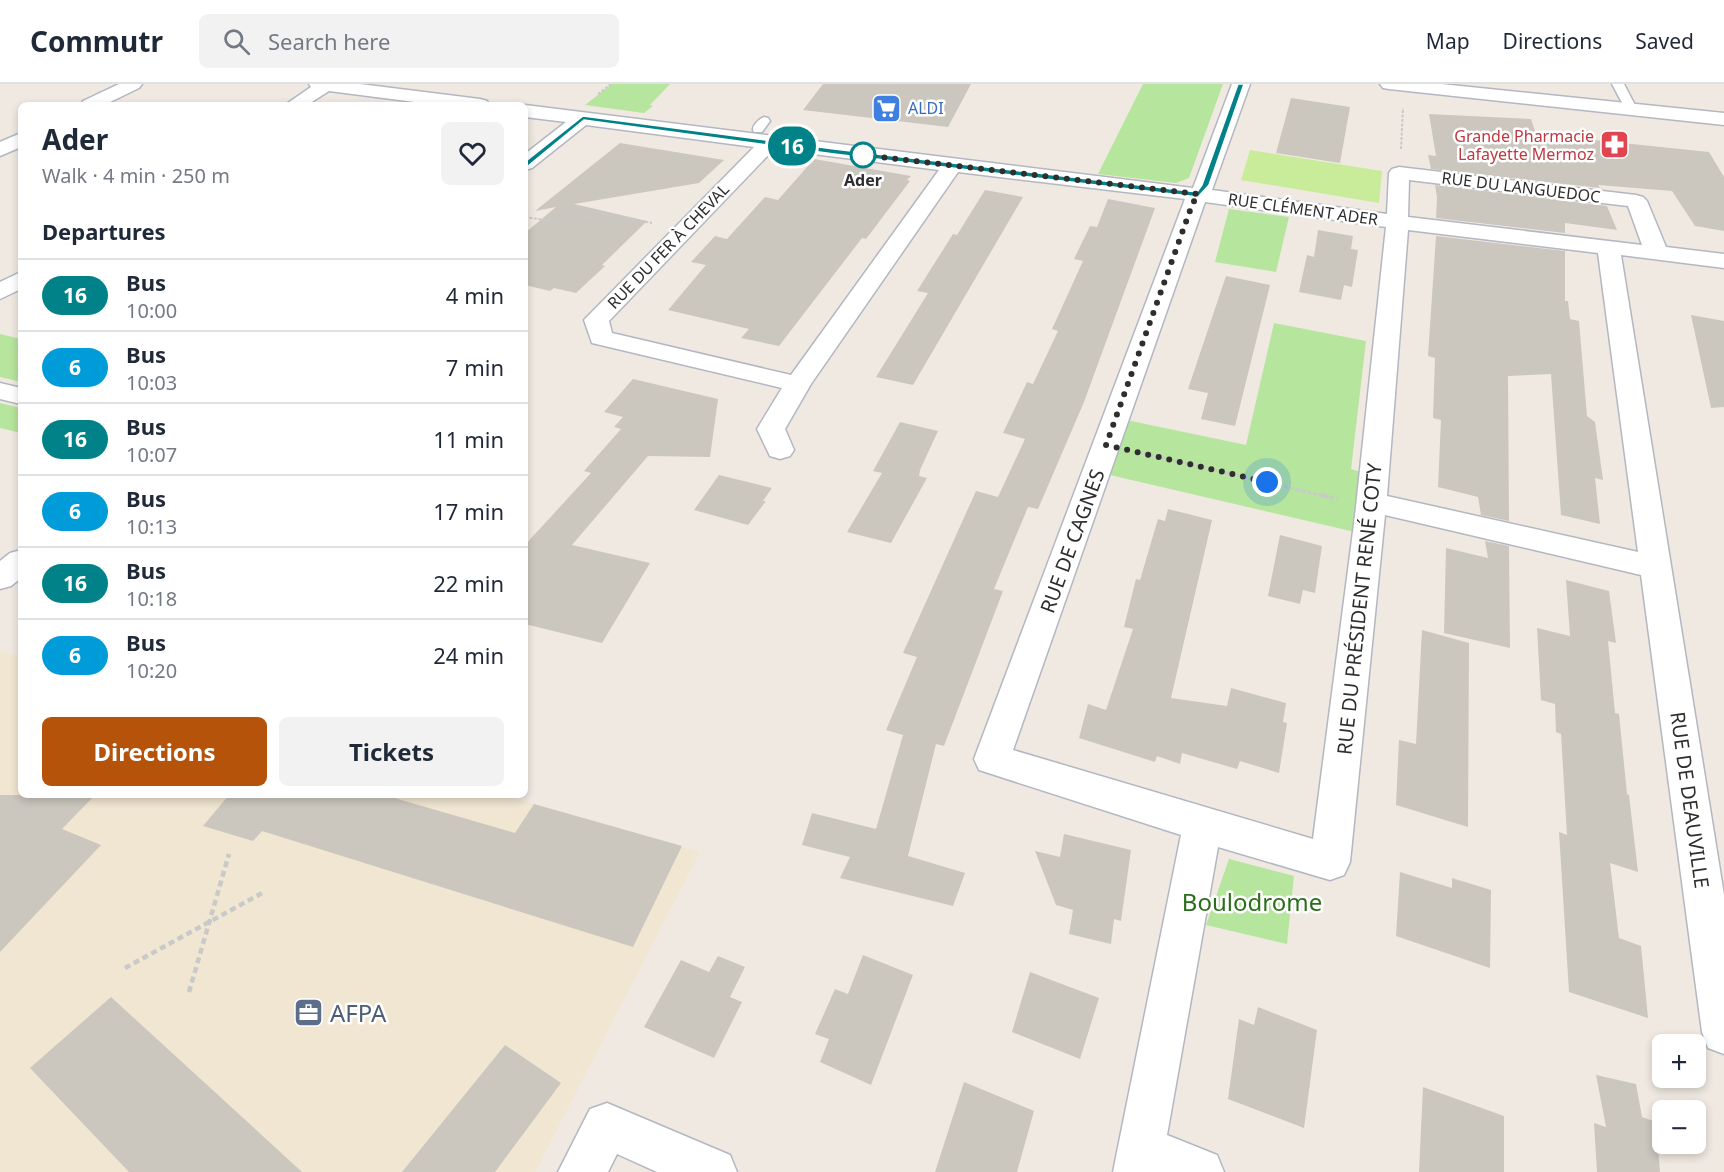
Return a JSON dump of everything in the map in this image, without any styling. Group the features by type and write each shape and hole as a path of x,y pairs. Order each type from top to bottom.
{"street":[{"path":"96,102 133,84"},
{"name":"RUE DE CAGNES","path":"1202,825 992,759 1192,205 1206,185 1241,84"},
{"path":"298,102 322,85 456,102"},
{"path":"1397,85 1724,119"},
{"name":"RUE CLÉMENT ADER","path":"528,111 583,118 764,131 952,166 1198,194 1397,222 1724,261"},
{"path":"528,162 583,118"},
{"name":"RUE DU FER À CHEVAL","path":"764,131 685,229 596,320 601,338 798,384"},
{"path":"0,150 18,141"},
{"path":"780,450 771,429 798,384 952,166"},
{"path":"1397,222 1399,173"},
{"name":"RUE DU LANGUEDOC","path":"1399,173 1636,201 1657,253"},
{"name":"RUE DU PRÉSIDENT RENÉ COTY","path":"1202,825 1330,862 1371,509 1397,222"},
{"name":"RUE DE DEAUVILLE","path":"1608,247 1724,1032"},
{"path":"0,292 18,281"},
{"path":"0,392 18,395"},
{"path":"1371,509 1656,567"},
{"path":"0,578 18,563"},
{"path":"1200,1172 1139,1160 1202,825"},
{"path":"582,1172 607,1126 713,1172"}],"lane":[{"path":"1618,84 1631,109"}],"path":[{"path":"1397,85 1399,173"},
{"path":"528,217 551,221 606,215 685,229"},
{"path":"1106,445 1336,498 1371,509"},
{"path":"189,992 229,854"},
{"path":"125,968 264,892"}],"shaded area":[{"name":"AFPA","path":"0,651 18,656 18,798 512,798 700,852 535,1172 0,1172"}],"green space":[{"path":"612,84 670,84 650,105 653,106 644,113 585,105"},
{"path":"1143,84 1223,84 1189,178 1176,183 1098,174"},
{"path":"1250,150 1382,171 1379,203 1241,180"},
{"path":"1229,209 1289,217 1276,272 1215,262"},
{"path":"1274,323 1366,341 1351,469 1374,476 1368,535 1097,472 1117,418 1246,445"},
{"path":"0,334 18,338 18,381 0,377"},
{"path":"0,403 18,407 18,432 0,428"},
{"name":"Boulodrome","path":"1229,859 1294,876 1287,944 1206,925"}],"building":[{"name":"ALDI","path":"823,84 971,84 948,127 803,110"},
{"path":"1291,98 1350,107 1340,163 1276,153"},
{"path":"1429,114 1531,119 1536,134 1709,152 1724,177 1724,231 1695,226 1672,191 1598,185 1600,188 1431,169 1428,155 1436,156"},
{"path":"620,143 724,160 699,183 574,204 647,221 576,293 554,288 550,291 528,286 528,230 556,207 535,211"},
{"path":"814,159 911,176 907,180 910,181 866,239 862,238 779,346 741,338 749,329 668,310 706,265 691,262 715,236 727,239 765,197 778,200"},
{"path":"1435,185 1607,206 1617,230 1565,223 1565,233 1436,218"},
{"path":"985,190 1023,197 913,385 876,377 928,293 917,291 953,234 957,235"},
{"path":"1108,199 1155,208 1084,402 1038,509 1028,507 994,589 1003,591 944,746 936,744 908,856 965,873 953,906 840,878 850,857 802,845 812,813 876,829 903,735 886,730 917,657 903,653 976,491 998,497 1025,439 1003,433 1027,382 1033,384 1058,331 1052,329 1083,261 1074,259 1090,226 1097,227"},
{"path":"1318,230 1353,236 1351,249 1358,250 1352,287 1344,285 1341,300 1299,292 1307,255 1314,257"},
{"path":"1436,236 1565,251 1565,301 1568,301 1570,319 1579,321 1587,416 1595,422 1603,480 1595,478 1600,524 1561,515 1551,374 1508,376 1509,521 1481,515 1478,497 1438,487 1441,420 1433,418 1435,358 1428,356"},
{"path":"1226,276 1270,285 1235,426 1201,419 1208,393 1188,389"},
{"path":"1691,315 1724,321 1724,407 1711,408"},
{"path":"633,379 718,399 710,457 648,456 572,545 650,563 602,643 528,625 528,542 591,473 584,471 621,429 614,427 623,417 604,412"},
{"path":"900,422 938,431 920,470 919,476 927,478 891,543 847,532 882,473 873,471"},
{"path":"719,475 772,488 763,501 766,501 748,525 694,510"},
{"path":"1168,509 1212,520 1171,698 1227,706 1231,688 1286,703 1283,722 1287,723 1279,773 1240,761 1237,769 1182,753 1180,764 1157,756 1155,762 1079,738 1088,704 1106,710 1133,629 1124,627 1136,579 1140,580 1158,519 1165,521"},
{"path":"1280,535 1322,546 1315,593 1303,590 1300,604 1268,596"},
{"path":"1485,541 1509,546 1510,648 1444,633 1446,548 1488,558"},
{"path":"1566,580 1609,591 1616,643 1608,641 1615,713 1619,714 1638,872 1610,863 1619,938 1641,946 1648,1018 1569,992 1559,832 1567,835 1561,734 1556,732 1555,704 1541,700 1537,628 1570,636"},
{"path":"1422,630 1469,643 1468,827 1396,805 1399,740 1416,744"},
{"path":"0,795 18,795 18,798 92,798 62,829 101,845 0,952"},
{"path":"226,798 394,798 515,833 534,804 682,846 633,947 262,831 253,841 203,826"},
{"path":"1064,834 1131,850 1121,921 1114,919 1111,944 1069,934 1073,910 1056,905 1035,851 1060,857"},
{"path":"1400,872 1452,888 1452,878 1491,890 1490,968 1396,936"},
{"path":"863,955 913,975 871,1085 820,1062 829,1039 815,1034 835,989 848,994"},
{"path":"718,956 745,967 730,997 742,1002 714,1058 644,1027 681,960 709,972"},
{"path":"1030,972 1099,998 1080,1059 1012,1032"},
{"path":"111,997 302,1172 129,1172 30,1068"},
{"path":"1258,1007 1317,1030 1304,1128 1228,1099 1239,1019 1254,1025"},
{"path":"505,1045 561,1083 495,1172 402,1172"},
{"path":"1596,1075 1636,1084 1642,1117 1652,1121 1652,1154 1659,1154 1660,1172 1597,1172 1594,1123 1606,1127"},
{"path":"964,1082 1034,1111 1017,1172 935,1172"},
{"path":"1423,1087 1504,1116 1504,1172 1419,1172"}],"bus line":[{"name":"16","path":"528,163 583,118 834,152 1198,194 1206,185 1241,84"}],"place":[{"name":"ALDI","path":"887,108"},
{"name":"Grande Pharmacie Lafayette Mermoz","path":"1615,145"},
{"name":"Ader","path":"863,155"},
{"name":"AFPA","path":"309,1012"}],"route":[{"path":"863,155 1198,194 1192,205 1106,445 1267,482"}]}
